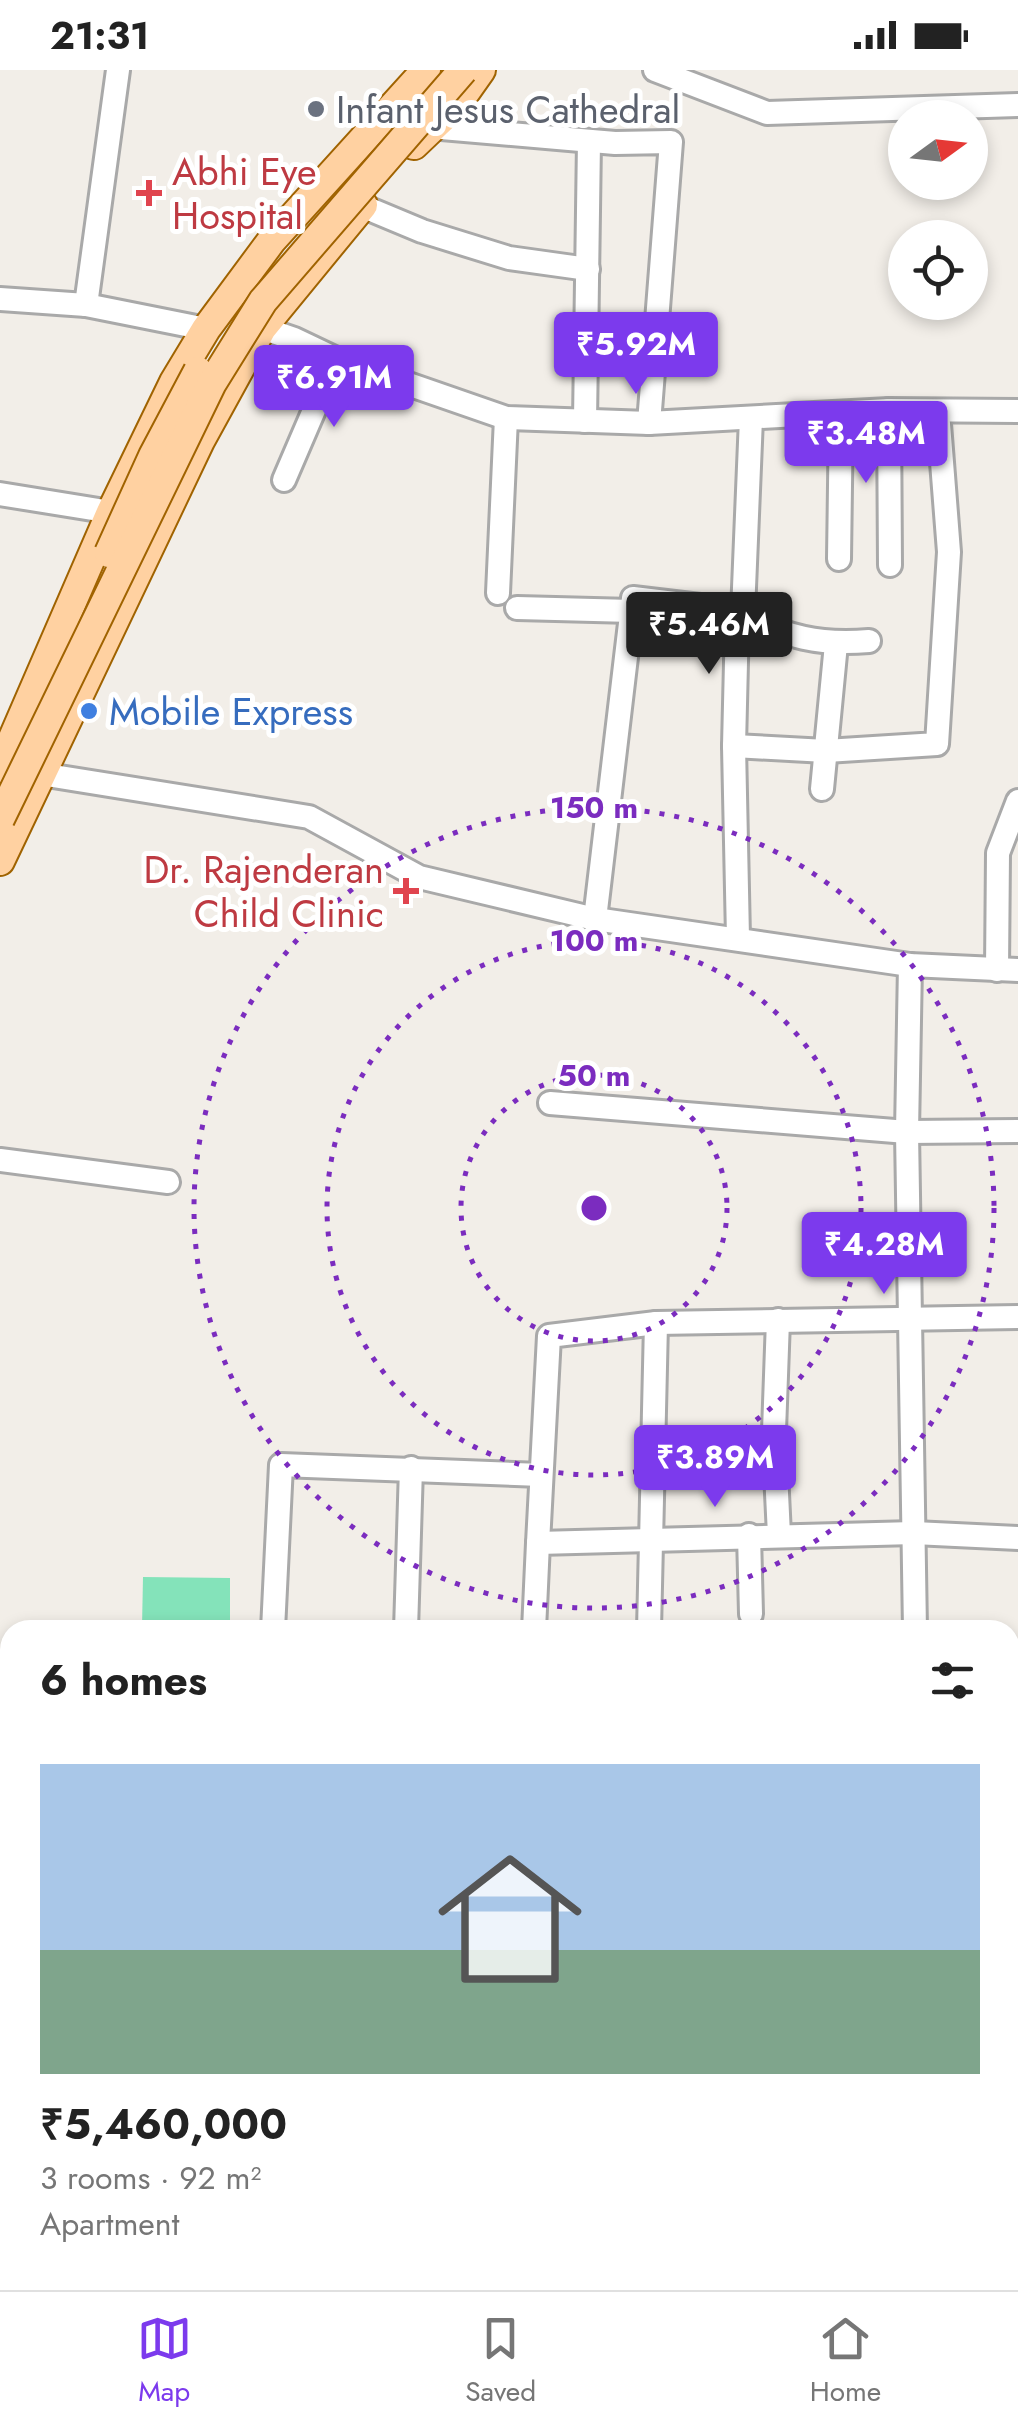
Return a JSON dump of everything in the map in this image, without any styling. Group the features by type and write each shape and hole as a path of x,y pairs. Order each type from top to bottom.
{"main road":[{"path":"0,769 112,512 174,382 206,329 272,240 425,70"},
{"path":"0,785 153,456 195,376 242,301 285,245 442,70"},
{"path":"0,819 212,383 262,301 463,70"},
{"path":"0,861 200,440 262,328 481,70"}],"street":[{"path":"86,305 118,70"},
{"path":"655,70 767,112 1018,105"},
{"path":"430,127 589,141 671,142 649,423"},
{"path":"584,421 589,141"},
{"path":"362,206 422,231 510,258 588,269"},
{"path":"0,299 86,305 206,329"},
{"path":"262,328 336,359 506,418 649,423 889,410 1018,411"},
{"path":"284,480 336,359"},
{"path":"889,410 890,564"},
{"path":"734,746 826,751 937,744 949,552 938,410"},
{"path":"838,559 841,413"},
{"path":"506,418 507,601 632,611"},
{"path":"738,938 734,746 751,418"},
{"path":"0,494 112,512"},
{"path":"596,919 633,598 700,606 740,616 774,632 836,644 869,641"},
{"path":"822,789 836,644"},
{"path":"0,769 308,817 420,878 596,919 910,964 1007,970 998,853 1018,801"},
{"path":"910,964 907,1132 915,1620"},
{"path":"550,1103 907,1132 1018,1131"},
{"path":"0,1160 168,1182"},
{"path":"534,1620 549,1336 656,1323 1018,1316"},
{"path":"778,1320 774,1432 779,1535"},
{"path":"650,1620 656,1323"},
{"path":"274,1620 281,1465 541,1475"},
{"path":"406,1620 411,1468"},
{"path":"538,1542 914,1533 1018,1538"},
{"path":"749,1535 751,1614"}],"green space":[{"path":"143,1577 230,1578 230,1620 142,1620"}],"place":[{"name":"Infant Jesus Cathedral","path":"316,109"},
{"name":"Abhi Eye Hospital","path":"149,193"},
{"name":"Mobile Express","path":"89,711"},
{"name":"Dr. Rajenderan Child Clinic","path":"406,891"}]}
